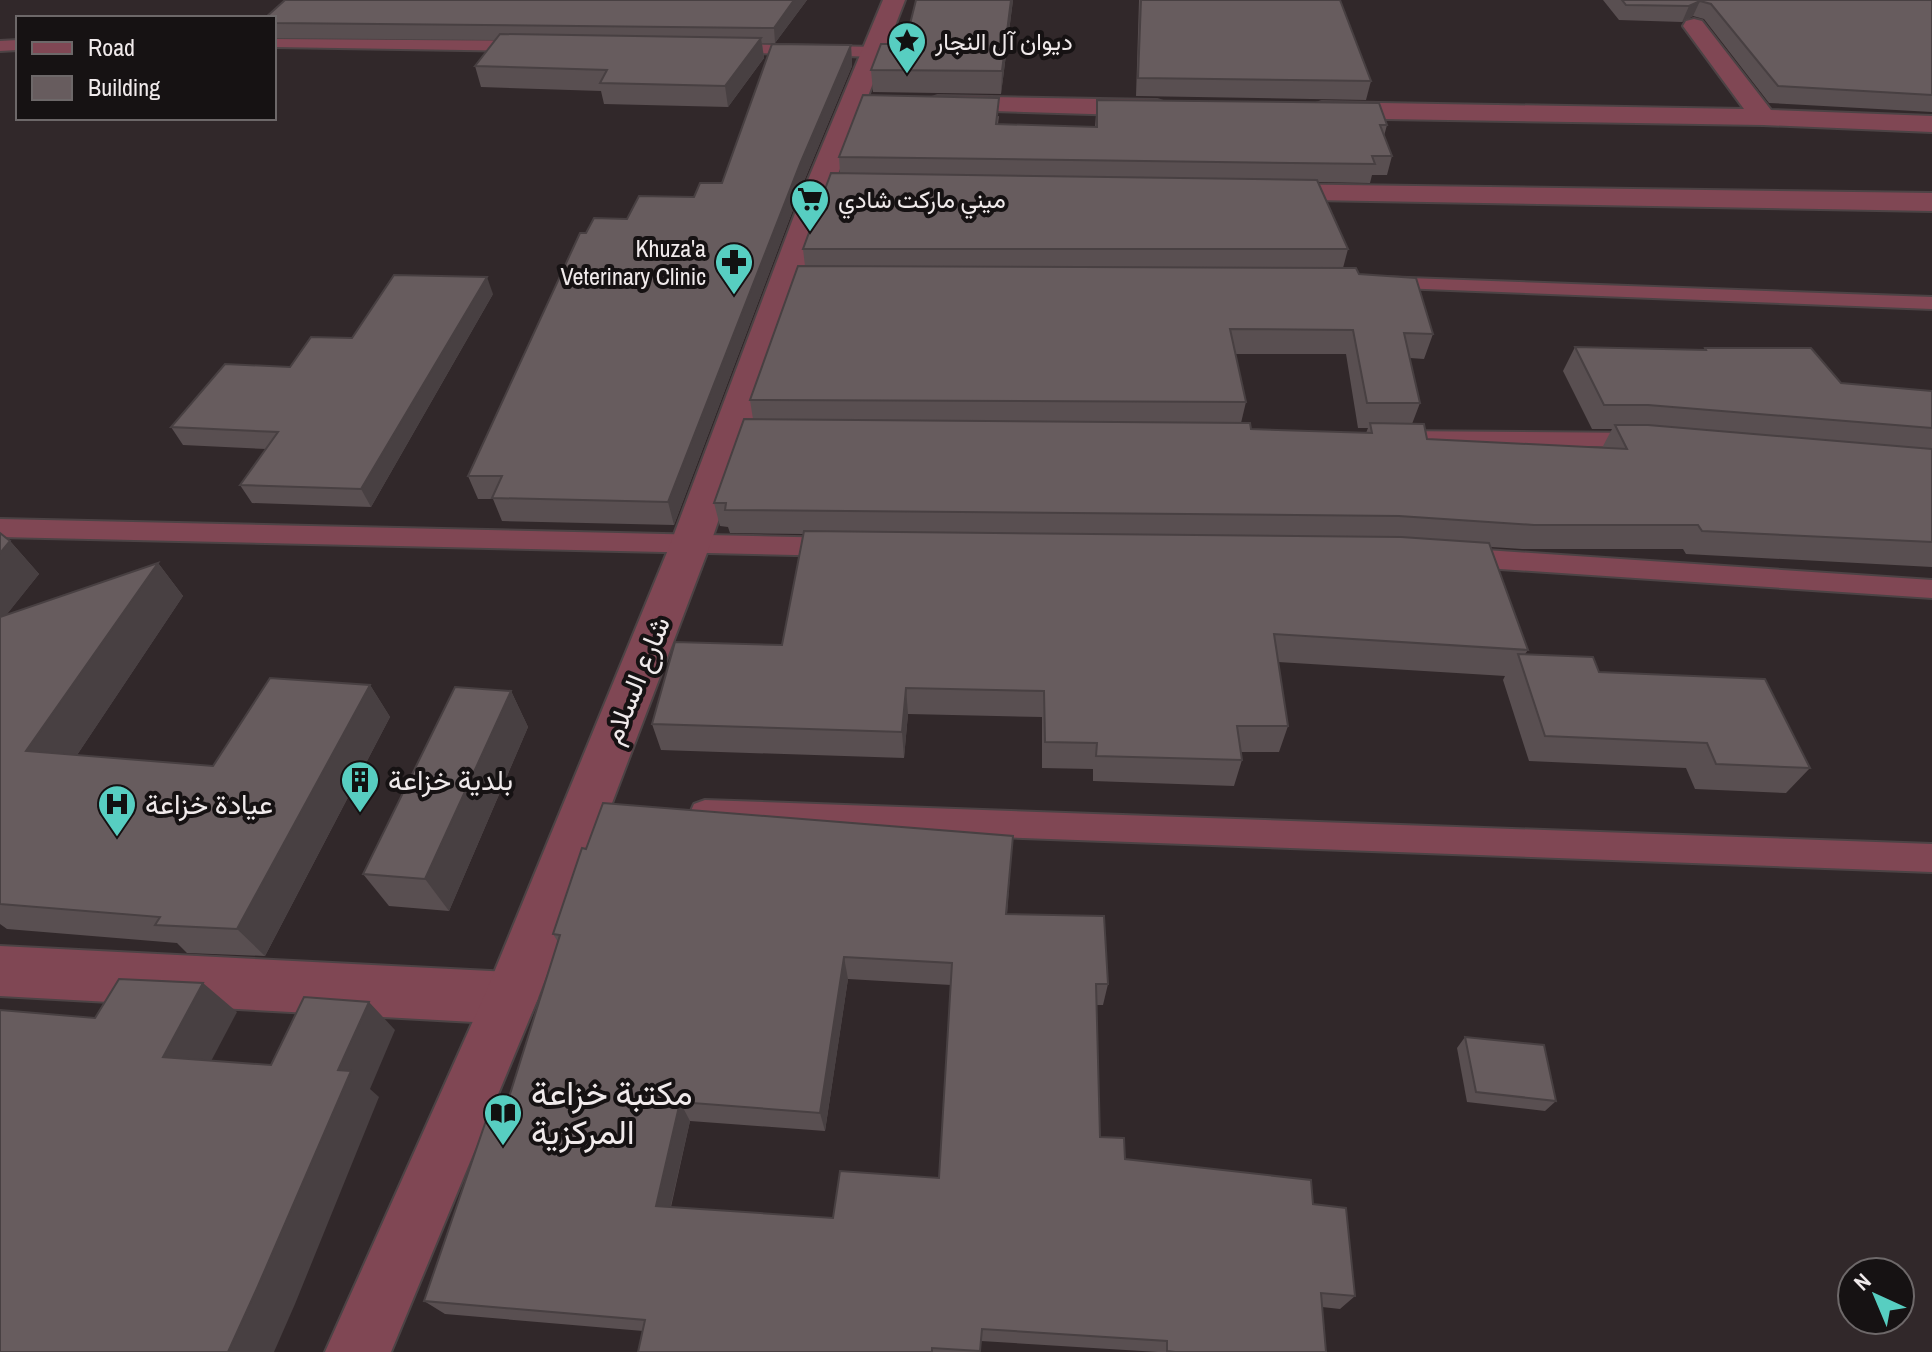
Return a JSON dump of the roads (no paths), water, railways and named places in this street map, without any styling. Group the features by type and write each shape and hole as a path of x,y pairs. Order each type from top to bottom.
{"street":[{"name":"شارع السلام","path":"358,1352 511,998 600,809 690,545 745,435 792,283 835,188 868,103 876,52 894,0"},
{"path":"1694,26 1763,117"},
{"path":"916,104 1187,108"},
{"path":"1299,110 1763,117 1932,124"},
{"path":"1234,193 1932,202"},
{"path":"0,971 511,998"}],"lane":[{"path":"276,43 541,46"},
{"path":"716,49 876,52"},
{"path":"1366,283 1932,303"},
{"path":"1365,438 1667,442"},
{"path":"0,528 865,547"},
{"path":"1437,556 1932,589"},
{"path":"679,812 1932,858"}],"place":[{"name":"ديوان آل النجار","path":"907,75"},
{"name":"ميني ماركت شادي","path":"810,233"},
{"name":"Khuza'a Veterinary Clinic","path":"734,296"},
{"name":"بلدية خزاعة","path":"360,814"},
{"name":"عيادة خزاعة","path":"117,838"},
{"name":"مكتبة خزاعة المركزية","path":"503,1147"}]}
